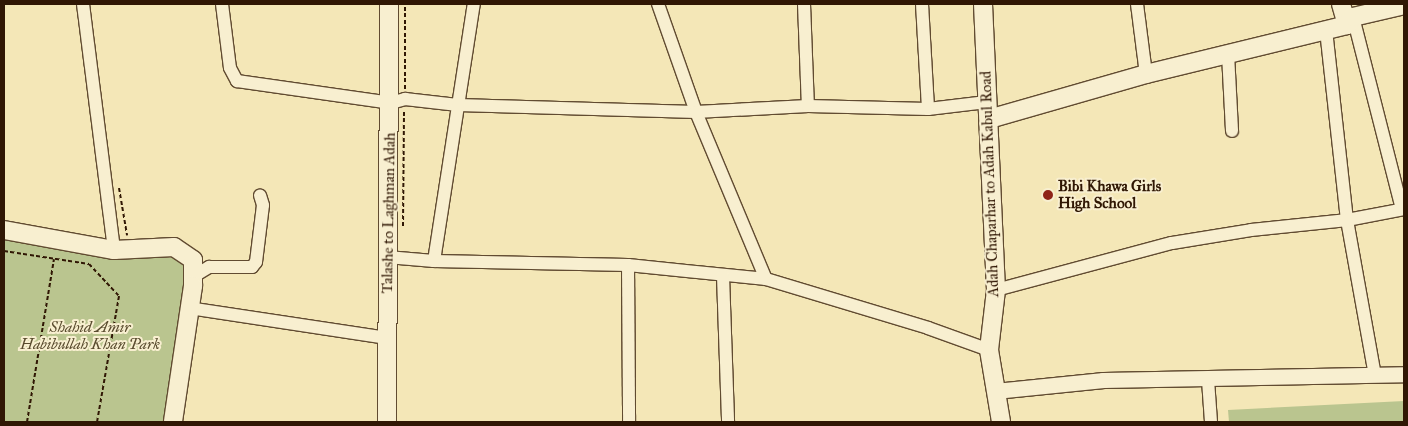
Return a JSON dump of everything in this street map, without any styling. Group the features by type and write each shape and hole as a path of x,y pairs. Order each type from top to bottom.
{"main road":[{"name":"Talashe to Laghman Adah","path":"387,422 387,257 398,101 389,4"},
{"name":"Adah Chaparhar to Adah Kabul Road","path":"983,4 996,290 990,350 1001,422"},
{"path":"988,111 1326,30 1347,15 1404,5"},
{"path":"4,230 114,250 174,247 193,260 189,308 173,422"}],"street":[{"path":"82,4 114,250"},
{"path":"222,4 230,68 237,81 398,101 458,105 696,112 808,106 988,111"},
{"path":"434,261 474,4"},
{"path":"658,4 696,112 766,278"},
{"path":"804,4 808,106"},
{"path":"922,4 928,109"},
{"path":"1137,4 1146,74"},
{"path":"996,290 1172,244 1251,230 1347,220 1403,209 1347,15"},
{"path":"1326,30 1347,220 1374,376"},
{"path":"1228,54 1232,131"},
{"path":"193,260 199,273 209,267 252,267 263,205 260,195"},
{"path":"387,257 434,261 628,265 723,276 766,278 928,328 990,350"},
{"path":"628,265 629,422"},
{"path":"723,276 728,422"},
{"path":"189,308 388,338"},
{"path":"995,391 1103,380 1208,380 1404,374"},
{"path":"1208,380 1211,422"}],"path":[{"path":"403,231 398,101 405,4"},
{"path":"118,182 128,237"},
{"path":"4,251 89,264 120,296 97,422"},
{"path":"28,422 54,259"}],"green space":[{"name":"Shahid Amir Habibullah Khan Park","path":"4,238 190,260 166,422 4,422"},
{"path":"1404,401 1404,422 1229,422 1228,410"}],"place":[{"name":"Bibi Khawa Girls High School","path":"1048,195"}]}
